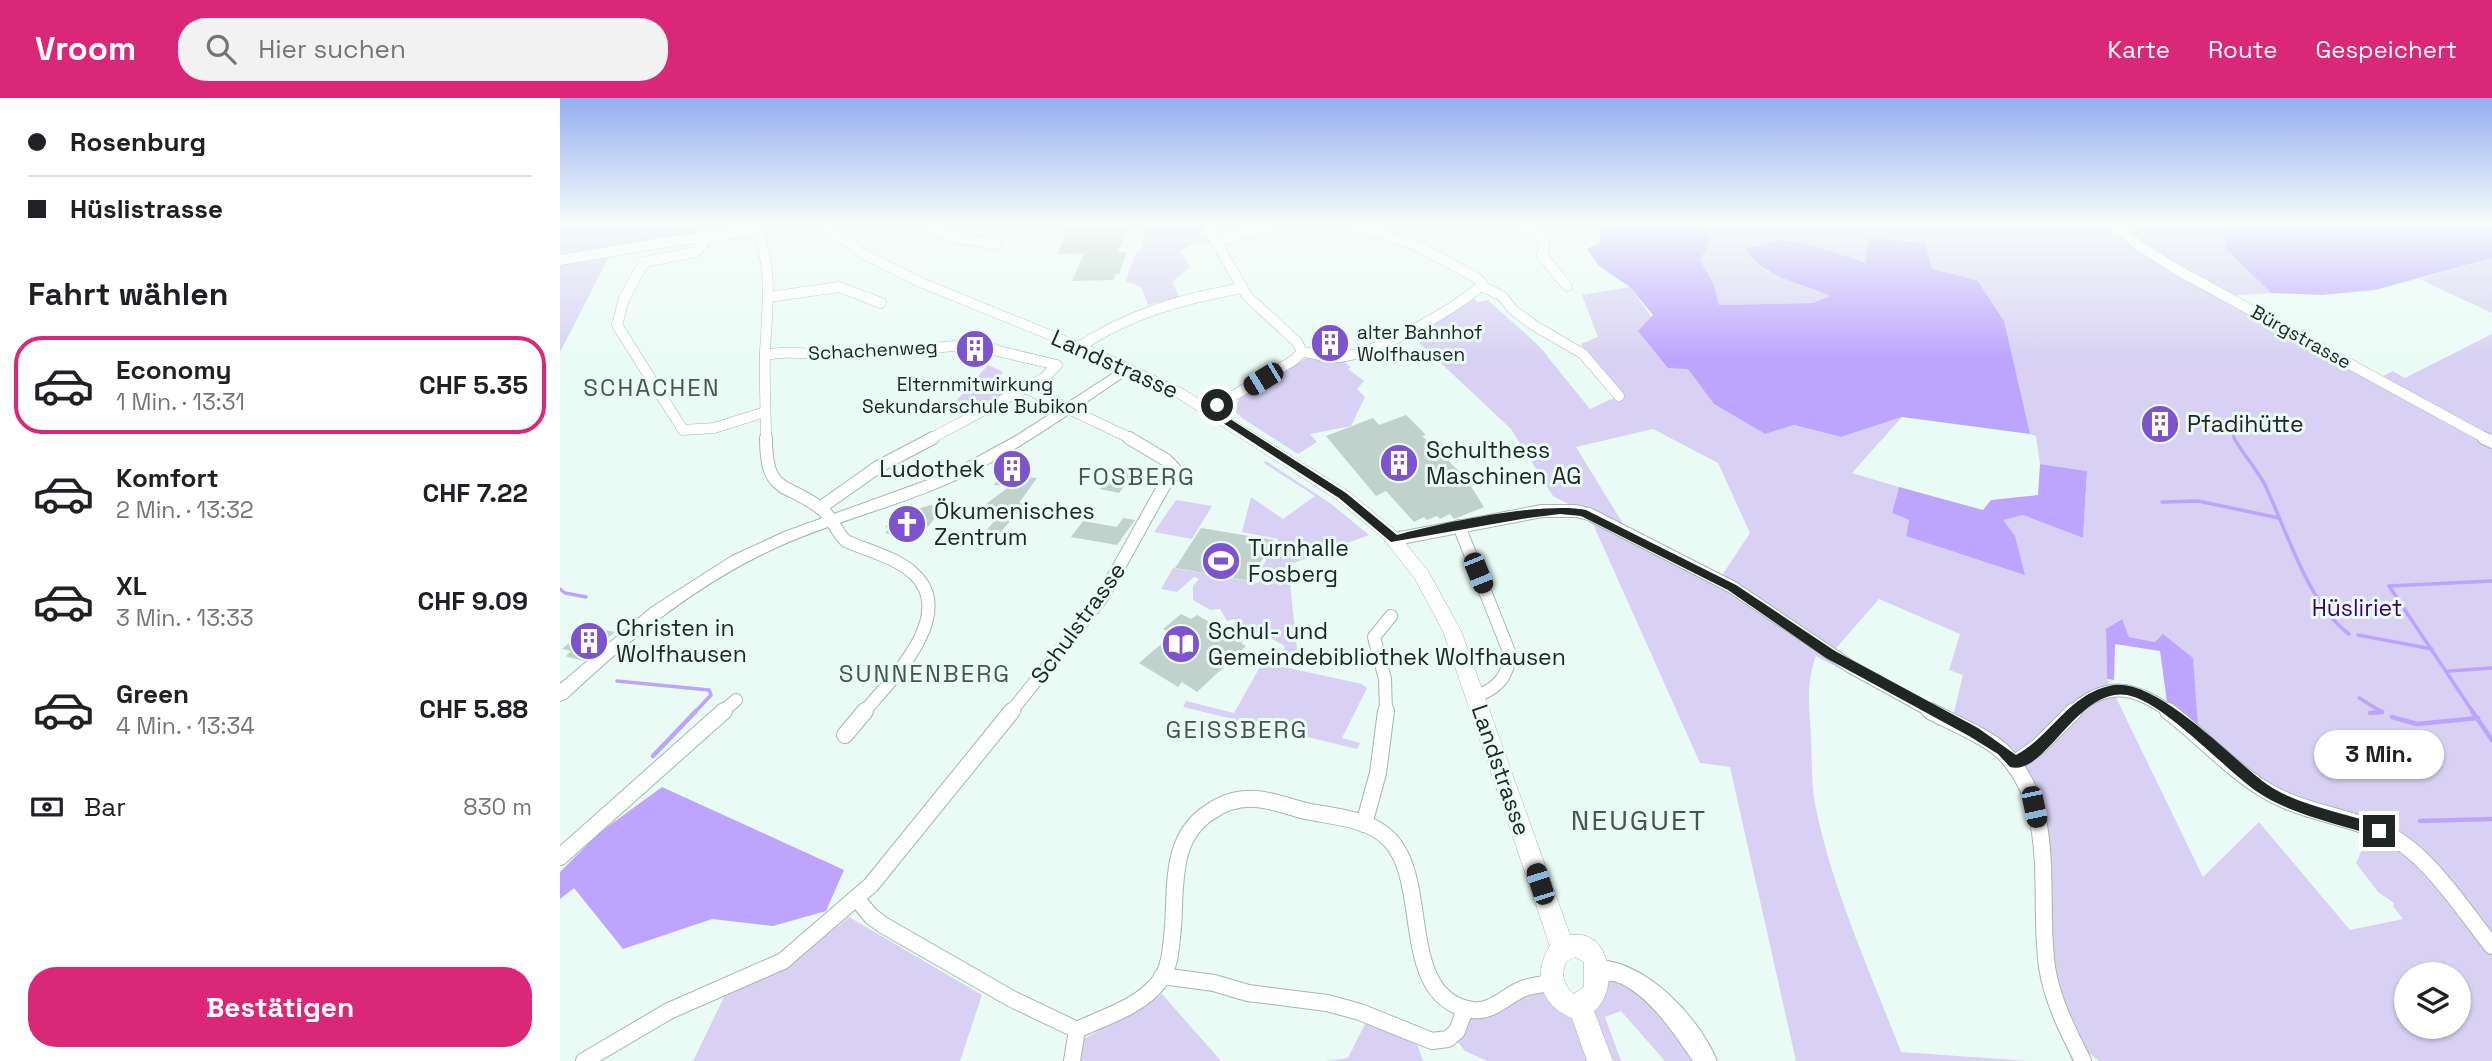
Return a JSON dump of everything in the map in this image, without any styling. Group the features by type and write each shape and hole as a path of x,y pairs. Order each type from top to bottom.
{"main road":[{"name":"Landstrasse","path":"894,270 1160,382 1342,495 1395,539 1437,598 1452,631 1563,949"},
{"path":"1573,945 1584,946 1593,955 1598,970 1593,995 1580,1006 1564,1004 1551,983 1553,963 1563,949 1573,945"},
{"path":"1580,1006 1600,1061"}],"street":[{"path":"640,270 624,299 617,325 683,430 708,430 765,412"},
{"path":"769,270 765,412 766,461 773,478 783,489 820,509 833,520 839,535 846,541 911,572 926,588 930,608 929,619 920,639 845,735"},
{"path":"1232,270 1256,305 1297,342 1302,352"},
{"path":"1463,270 1481,282 1481,286 1502,296 1513,310 1583,354 1619,396"},
{"path":"1554,270 1567,286"},
{"name":"Bürgstrasse","path":"2178,270 2492,442"},
{"path":"1302,352 1340,357 1374,347 1403,335 1481,286"},
{"path":"769,297 839,287 881,303"},
{"path":"1079,347 1158,305 1242,288"},
{"name":"Schachenweg","path":"765,355 788,350 813,355 838,355 982,343 998,351 1057,365 1045,378 1026,388"},
{"path":"1209,410 1294,360 1302,352"},
{"path":"560,694 646,618 721,569 767,545 957,474 1126,369"},
{"path":"820,509 878,467 1026,388"},
{"name":"Schulstrasse","path":"584,1061 669,1011 775,966 804,945 856,898 915,835 1088,617 1112,581 1174,468 1168,460 1026,388"},
{"path":"1395,539 1546,512 1589,514 1732,587 1871,679 2003,750 2015,763 2029,791 2037,822 2050,981 2083,1061"},
{"path":"1458,526 1510,654 1509,666 1501,682 1493,690 1476,696"},
{"path":"1364,824 1379,776 1386,699 1384,670 1374,637 1391,616"},
{"path":"2015,763 2037,750 2090,697 2117,689 2143,694 2164,707 2265,790 2291,802 2384,832 2397,840 2432,874 2492,946"},
{"path":"560,857 736,699"},
{"path":"1077,1030 1144,995 1162,976 1170,951 1178,854 1186,834 1210,811 1231,802 1259,800 1364,824 1382,834 1398,851 1430,980 1441,997 1465,1009 1490,1008 1522,989 1551,983"},
{"path":"856,898 871,916 883,925 1012,999 1077,1030"},
{"path":"1598,970 1619,970 1646,989 1680,1025 1706,1061"},
{"path":"1162,976 1214,983 1248,993 1327,1003 1360,1012 1432,1041 1448,1039 1457,1031 1465,1009"},
{"path":"1072,1061 1077,1030"}],"green space":[{"path":"560,270 602,270 560,352"},
{"path":"1130,270 1186,270 1172,282 1179,297 1148,305 1141,287 1126,281"},
{"path":"1706,270 1766,270 1831,296 1813,303 1719,305 1714,285"},
{"name":"Hüsliriet","path":"1936,270 2247,270 2271,293 2228,296 2377,379 2393,371 2405,378 2492,334 2492,1061 2099,1061 2089,1053 2092,1061 2072,1061 2049,1003 2039,966 2031,828 2024,801 2013,777 1996,757 1972,740 1816,656 1809,695 1815,804 1831,867 1901,1052 2029,1061 1796,1061 1730,767 1700,763 1589,515 1553,496 1511,429 1410,334 1471,297 1478,302 1488,300 1545,352 1590,409 1618,396 1581,344 1598,337 1582,295 1630,287 1714,404 1765,434 1794,425 1841,437 1902,417 1852,473 1899,487 1892,513 1909,520 1906,536 2023,515 2083,538 2087,471 2040,464 2036,436 2030,434 1977,280","holes":["1653,429 1718,463 1750,533 1719,580 1630,535 1576,447","1879,599 1960,634 1949,670 1963,675 1952,720 1831,654","2121,619 2129,637 2155,642 2192,658 2186,726 2291,802 2376,836 2364,845 2356,863 2378,892 2394,903 2393,906 2403,919 2350,930 2259,822 2203,877 2107,679 2106,630"]},
{"path":"2450,270 2492,270 2492,313 2419,279"},
{"path":"1310,356 1343,361 1351,367 1348,369 1364,381 1357,389 1365,397 1351,426 1310,434 1317,442 1298,454 1242,418 1233,409 1240,398"},
{"path":"988,365 1003,372 994,383 998,385 997,392 1008,395 966,417 948,410"},
{"path":"1266,461 1330,503 1369,535 1288,565 1298,658 1283,652 1285,646 1272,639 1271,634 1260,636 1234,619 1227,621 1220,609 1210,610 1193,600 1193,586 1199,579 1194,577 1177,592 1161,589 1173,568 1259,583 1259,573 1278,539 1242,532 1251,497 1283,519 1315,496 1264,463"},
{"path":"1176,500 1212,506 1192,539 1154,532"},
{"path":"1265,663 1362,684 1367,688 1342,738 1360,743 1357,749 1183,707 1186,701 1234,713 1261,665"},
{"path":"849,917 982,995 960,1061 693,1061 727,991 783,969"},
{"path":"1609,969 1680,1025 1693,1061 1665,1061 1621,1011 1605,1017 1621,1061 1487,1061 1465,1051 1453,1036 1465,1009 1551,983 1564,1003"},
{"path":"1162,994 1221,1061 1080,1061 1084,1039"},
{"path":"1369,1016 1414,1036 1423,1061 1326,1061 1348,1058"}],"shaded area":[{"path":"1605,270 1706,270 1714,285 1719,305 1813,303 1830,296 1767,270 1936,270 1977,280 2004,321 2030,434 1902,417 1841,437 1794,425 1765,434 1714,404 1688,369 1668,368 1638,331 1653,315 1630,287"},
{"path":"2247,270 2448,270 2375,290 2321,295 2271,293"},
{"path":"2040,464 2087,471 2083,538 2023,515 2003,520 2015,536 2025,575 1906,536 1909,520 1892,513 1899,487 1983,510 1991,500 2038,495"},
{"path":"2122,619 2129,637 2155,642 2163,634 2193,658 2198,727 2167,702 2160,651 2115,644 2114,680 2107,679 2106,629"},
{"path":"662,787 844,870 826,911 773,926 712,919 623,949 574,888 560,899 560,872 599,833"}],"building":[{"path":"1077,270 1120,270 1113,280 1072,281"},
{"path":"2151,404 2168,429 2158,429 2145,409"},
{"name":"Schulthess Maschinen AG","path":"1406,415 1426,435 1422,436 1465,477 1484,507 1454,519 1450,514 1440,519 1437,516 1427,520 1424,517 1414,522 1386,491 1376,496 1326,436 1373,418 1379,425"},
{"path":"1009,466 1031,471 1026,477 1037,478 1019,503 1025,504 1000,533 986,531 1000,514 982,507 1010,486 994,485"},
{"path":"1126,470 1131,478 1119,493 1100,489 1111,474"},
{"name":"Ökumenisches Zentrum","path":"931,505 939,507 940,512 917,540 885,533 890,528 885,527 905,507 917,509"},
{"path":"1123,518 1135,520 1117,545 1071,537 1083,521 1117,527"},
{"name":"Turnhalle Fosberg","path":"1201,528 1274,540 1250,581 1175,568"},
{"path":"1181,614 1191,619 1197,615 1243,641 1241,643 1246,646 1197,692 1182,682 1178,687 1139,663 1173,634 1163,629"},
{"name":"Christen in Wolfhausen","path":"588,627 615,632 584,661 566,656 571,651 562,649"}],"waterway":[{"path":"1878,270 1890,280 1931,292"},
{"path":"2233,435 2235,439"},
{"path":"2234,438 2264,483 2299,564 2321,604 2349,634"},
{"path":"2162,502 2198,501 2279,518"},
{"path":"2431,649 2389,586 2492,581"},
{"path":"560,589 565,593 586,597"},
{"path":"2358,635 2431,649"},
{"path":"2431,649 2473,712"},
{"path":"2449,671 2492,668"},
{"path":"617,681 709,690 711,695 695,712"},
{"path":"2359,698 2382,712"},
{"path":"653,756 696,711"},
{"path":"2472,711 2477,718"},
{"path":"2370,713 2382,712"},
{"path":"2392,717 2417,724 2477,718"},
{"path":"2477,718 2492,740"},
{"path":"2420,821 2492,819"},
{"path":"610,829 613,843 624,857 624,892 656,903 718,879 790,879 793,890 808,901"}],"place":[{"name":"alter Bahnhof Wolfhausen","path":"1330,343"},
{"name":"Elternmitwirkung Sekundarschule Bubikon","path":"975,349"},
{"name":"Pfadihütte","path":"2160,424"},
{"name":"Schulthess Maschinen AG","path":"1399,463"},
{"name":"Ludothek","path":"1012,469"},
{"name":"Ökumenisches Zentrum","path":"907,524"},
{"name":"Turnhalle Fosberg","path":"1221,561"},
{"name":"Christen in Wolfhausen","path":"589,641"},
{"name":"Schul- und Gemeindebibliothek Wolfhausen","path":"1181,644"}],"district":[{"name":"SCHACHEN","path":"652,387"},
{"name":"FOSBERG","path":"1137,476"},
{"name":"SUNNENBERG","path":"925,673"},
{"name":"GEISSBERG","path":"1237,729"},
{"name":"NEUGUET","path":"1639,820"}],"route":[{"path":"1217,405 1209,410 1272,453 1342,495 1395,539 1420,532 1528,514 1583,512 1732,587 1796,632 1871,679 1973,732 2003,750 2015,763 2045,743 2090,697 2111,690 2130,690 2156,701 2265,790 2291,802 2379,831"}]}
